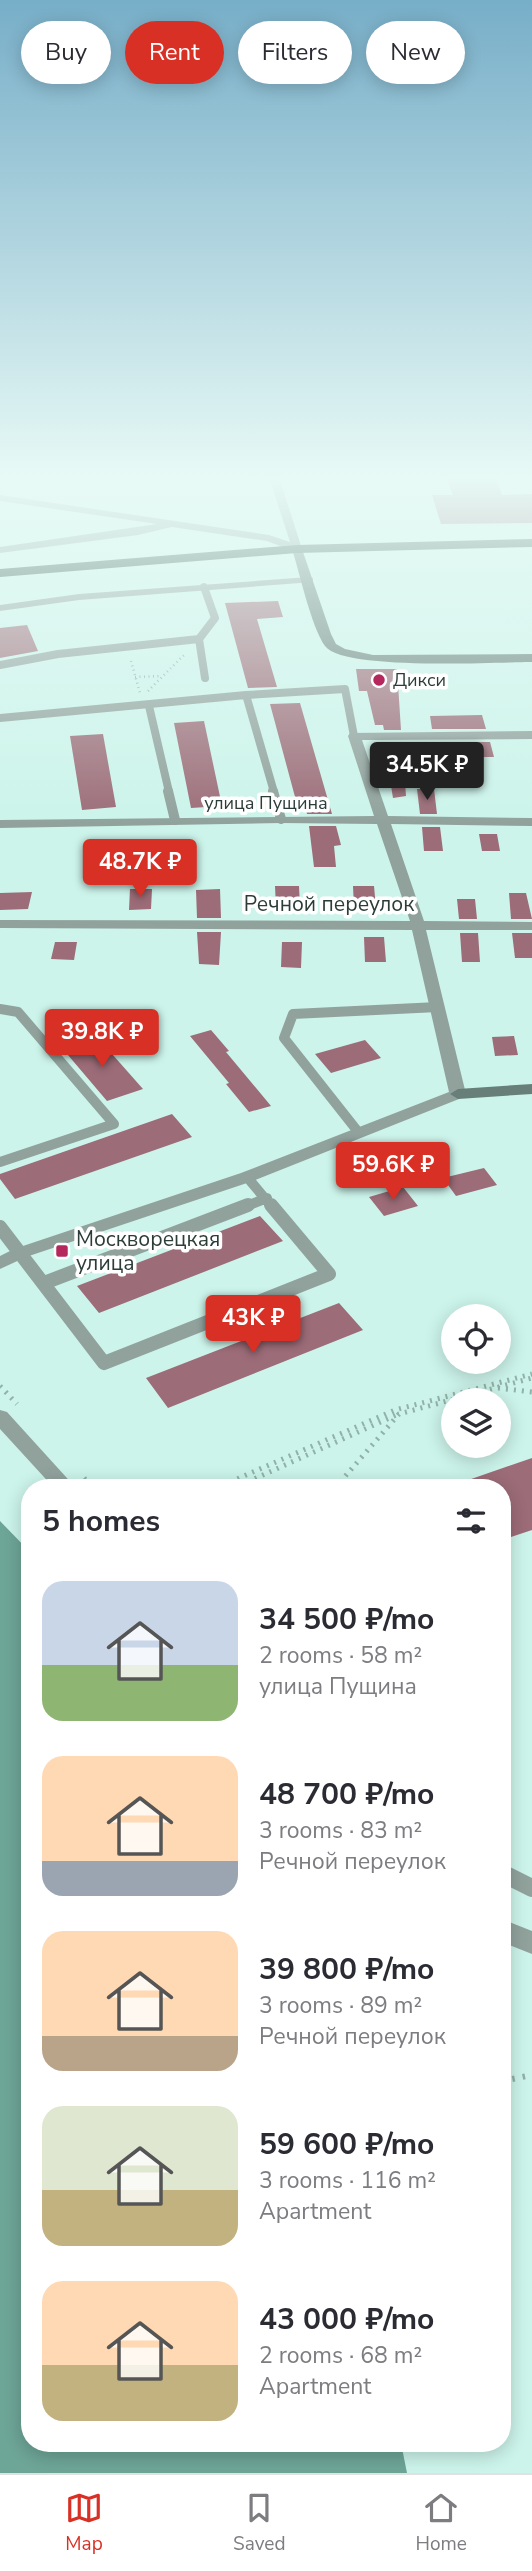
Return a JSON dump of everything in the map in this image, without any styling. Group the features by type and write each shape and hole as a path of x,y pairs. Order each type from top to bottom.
{"street":[{"path":"0,608 136,592"},
{"path":"313,592 331,646 341,652 373,659 532,658"},
{"path":"458,1094 418,925 354,736 532,735"},
{"name":"улица Пущина","path":"0,824 281,819 532,822"},
{"name":"Речной переулок","path":"0,924 532,926"},
{"path":"0,1263 20,1252 247,1177 458,1094 532,1089"},
{"path":"0,1417 58,1479"},
{"path":"511,1934 532,1943"}],"lane":[{"path":"205,678 199,639 215,618 206,592"},
{"path":"0,665 58,654 199,639"},
{"path":"0,718 246,695 345,689 354,736"},
{"path":"246,695 281,819"},
{"path":"149,706 175,820"},
{"path":"359,1133 284,1038 293,1014 438,1007"},
{"path":"0,1009 18,1012 114,1124 0,1162"},
{"path":"0,1227 104,1363 329,1274 247,1177"},
{"path":"44,1283 267,1198"},
{"path":"511,1878 532,1888"}],"path":[{"path":"127,647 141,697 199,639"},
{"path":"135,677 162,676"},
{"path":"495,1388 532,1376"},
{"path":"237,1479 395,1410 532,1376"},
{"path":"511,1390 532,1392"},
{"path":"254,1479 399,1413 441,1402"},
{"path":"343,1479 399,1413"},
{"path":"511,2079 532,2075"}],"shaded area":[{"path":"0,1521 21,1543 21,2452 403,2452 407,2473 0,2473"}],"building":[{"path":"278,601 283,617 257,619 277,687 248,688 225,603"},
{"path":"27,625 38,651 0,658 0,628"},
{"path":"356,669 397,669 401,730 384,730 383,725 375,725 367,691 359,691"},
{"path":"300,703 332,814 307,814 306,808 298,808 270,704"},
{"path":"482,715 486,729 432,729 430,716"},
{"path":"204,721 222,806 191,808 174,723"},
{"path":"103,734 116,807 82,810 70,736"},
{"path":"384,742 402,742 406,796 393,798"},
{"path":"434,742 490,742 494,757 456,757 457,765 438,765"},
{"path":"417,789 434,789 437,814 420,814"},
{"path":"309,826 336,826 341,845 334,846 336,867 314,867"},
{"path":"422,827 440,827 443,851 424,851"},
{"path":"479,834 497,834 500,851 482,851"},
{"path":"275,886 299,886 300,907 276,908"},
{"path":"353,886 374,886 376,908 354,908"},
{"path":"130,889 152,889 151,909 129,910"},
{"path":"220,889 221,918 197,918 196,890"},
{"path":"32,892 28,909 0,910 0,893"},
{"path":"509,893 526,893 532,919 511,919"},
{"path":"457,899 475,899 477,919 459,919"},
{"path":"197,932 221,932 219,965 199,964"},
{"path":"460,933 478,933 480,962 462,962"},
{"path":"512,933 532,933 532,958 515,958"},
{"path":"364,937 384,937 386,962 365,962"},
{"path":"55,942 77,942 74,960 51,959"},
{"path":"282,942 302,942 301,968 281,967"},
{"path":"211,1030 271,1106 249,1112 190,1036"},
{"path":"514,1036 518,1055 495,1056 492,1037"},
{"path":"97,1037 143,1089 107,1101 62,1048"},
{"path":"365,1040 381,1058 331,1073 315,1054"},
{"path":"172,1114 192,1137 15,1199 0,1179 0,1174"},
{"path":"484,1168 497,1185 456,1196 443,1178"},
{"path":"403,1187 418,1206 384,1216 369,1197"},
{"path":"260,1216 283,1241 99,1313 77,1286"},
{"path":"339,1303 363,1330 168,1408 146,1378"},
{"path":"532,1458 532,1530 511,1537 511,1479 471,1479"}],"place":[{"name":"Дикси","path":"379,680"},
{"name":"Москворецкая улица","path":"62,1251"}]}
